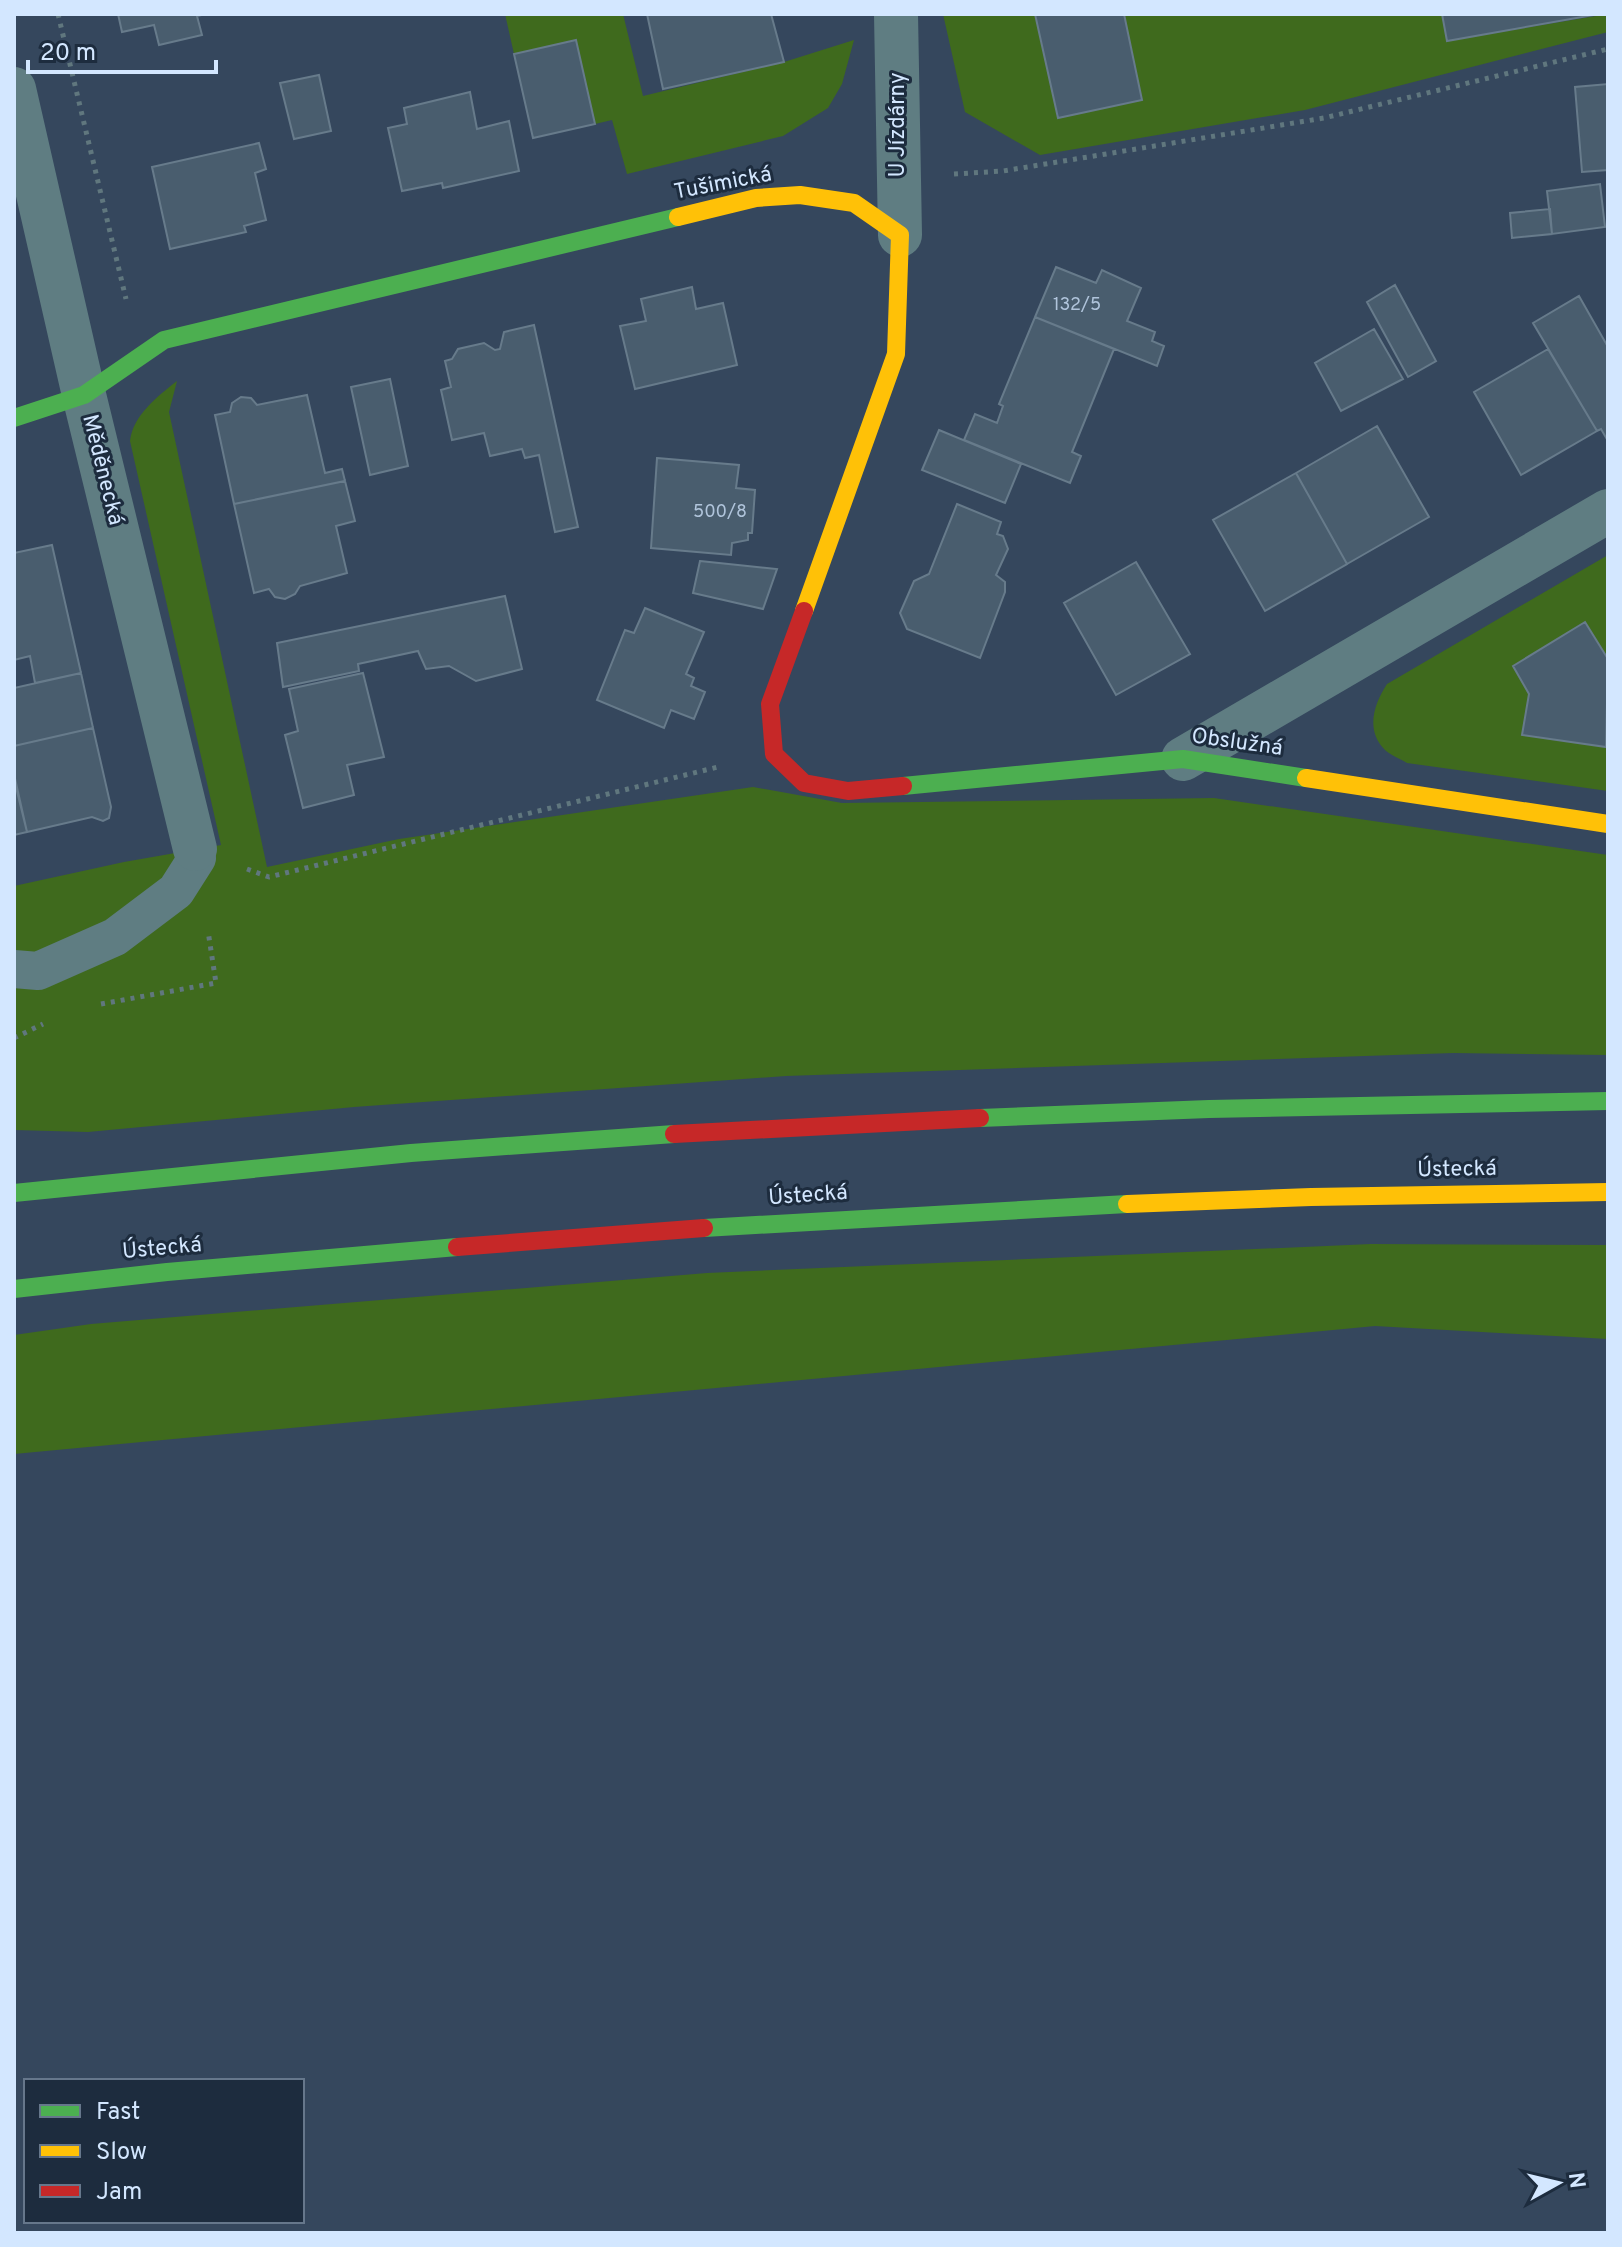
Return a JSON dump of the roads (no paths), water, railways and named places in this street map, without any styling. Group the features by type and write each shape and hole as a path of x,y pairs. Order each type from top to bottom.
{"main road":[{"name":"Tušimická","path":"14,418 84,395 164,340 756,198 800,195 854,203 900,235"},
{"name":"Obslužná","path":"900,235 896,354 770,704 774,754 804,783 848,791 1183,759 1608,824"},
{"path":"14,1193 514,1143 811,1123 1439,1103 1608,1101"},
{"name":"Ústecká","path":"14,1289 91,1279 549,1238 884,1214 1474,1193 1608,1192"}],"street":[{"name":"U Jízdárny","path":"896,14 900,235"},
{"name":"Měděnecká","path":"14,89 84,395 196,854"},
{"path":"1183,759 1608,511"}],"lane":[{"path":"14,969 38,971 115,937 176,891 196,854"}]}
